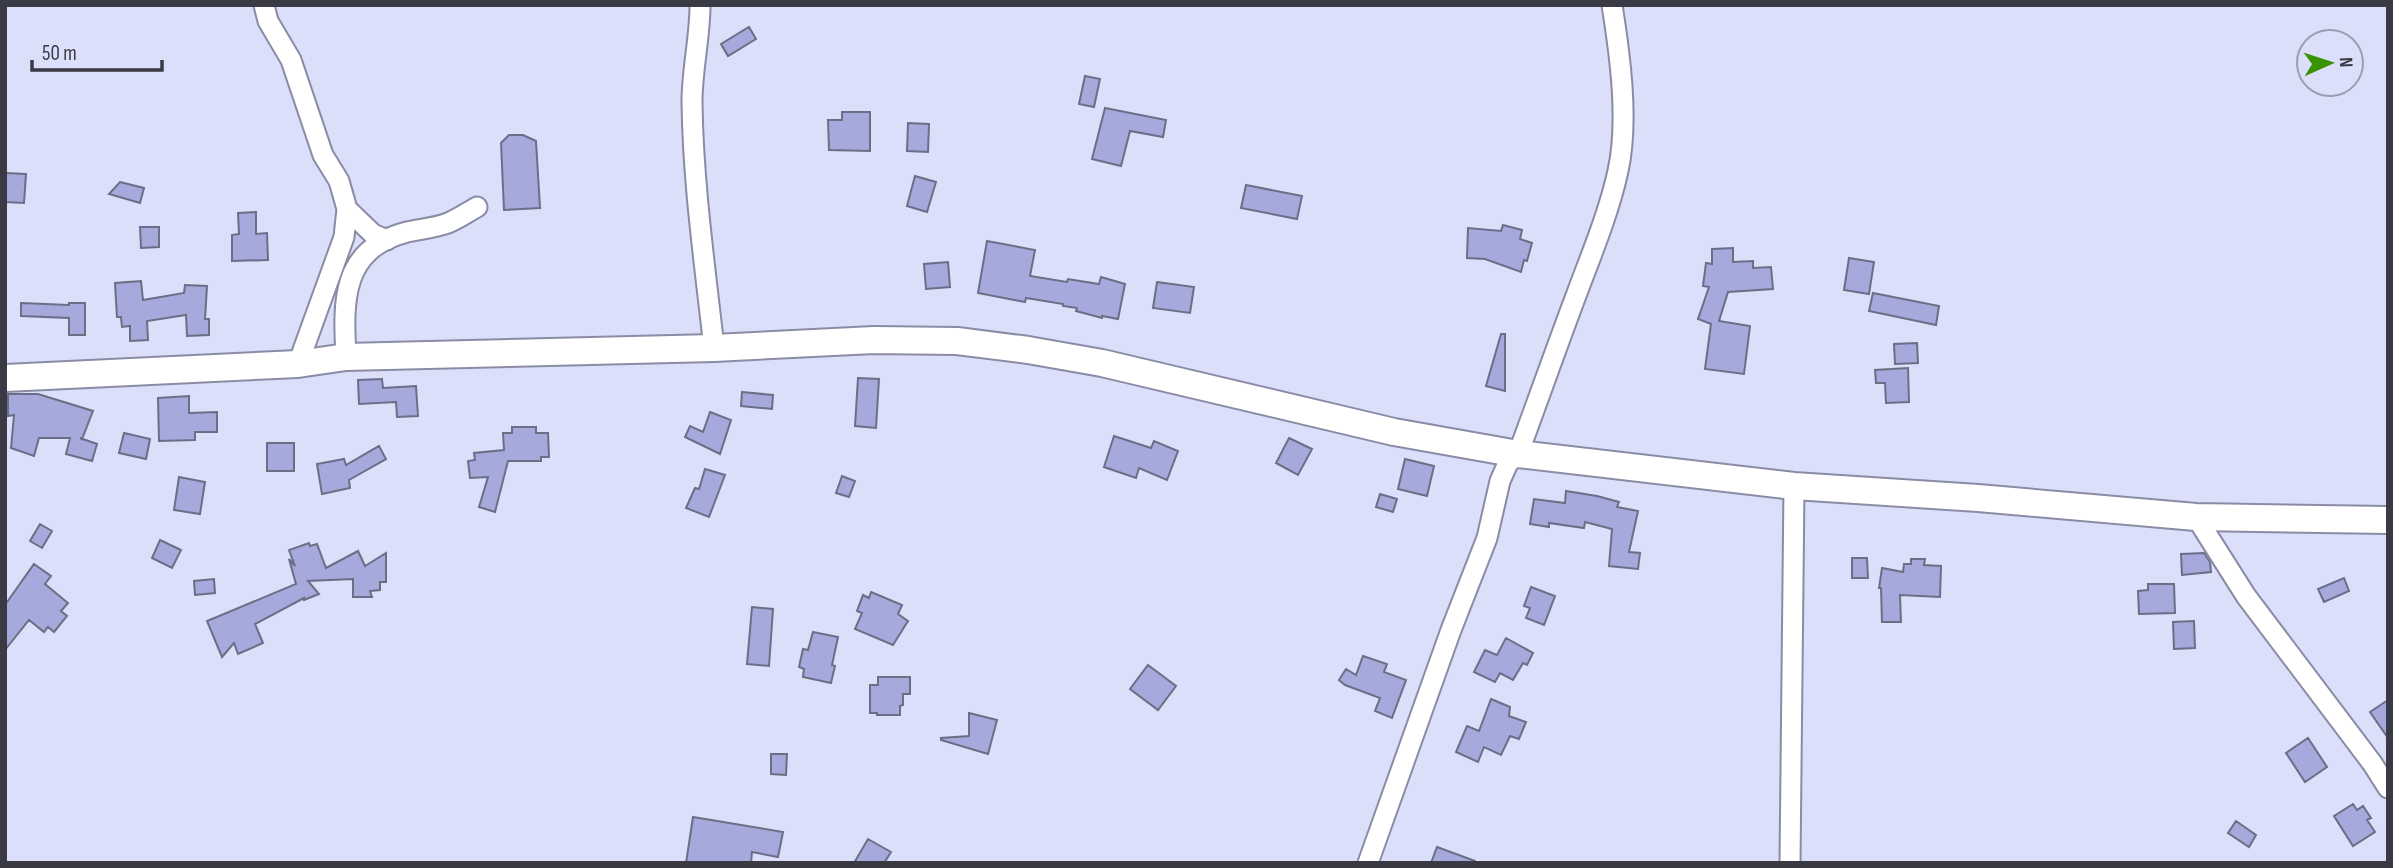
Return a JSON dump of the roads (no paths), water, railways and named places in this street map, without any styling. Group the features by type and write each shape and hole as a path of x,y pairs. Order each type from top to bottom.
{"street":[{"path":"250,5 266,13 291,60 323,155 339,181 347,209 344,237 298,363"},
{"path":"700,5 692,99 696,194 714,348"},
{"path":"1368,863 1451,630 1487,538 1500,481 1508,463 1518,454 1589,262 1618,170 1622,103 1612,5"},
{"path":"345,357 344,324 351,276 358,260 371,247 450,222 477,207"},
{"path":"347,209 373,234 387,240"},
{"path":"5,378 298,363 345,357 714,348 874,340 957,341 1028,350 1161,376 1255,401 1394,432 1518,454 1794,486 1979,498 2196,517 2388,520"},
{"path":"1790,863 1794,486"},
{"path":"2196,517 2246,596 2388,788"}]}
